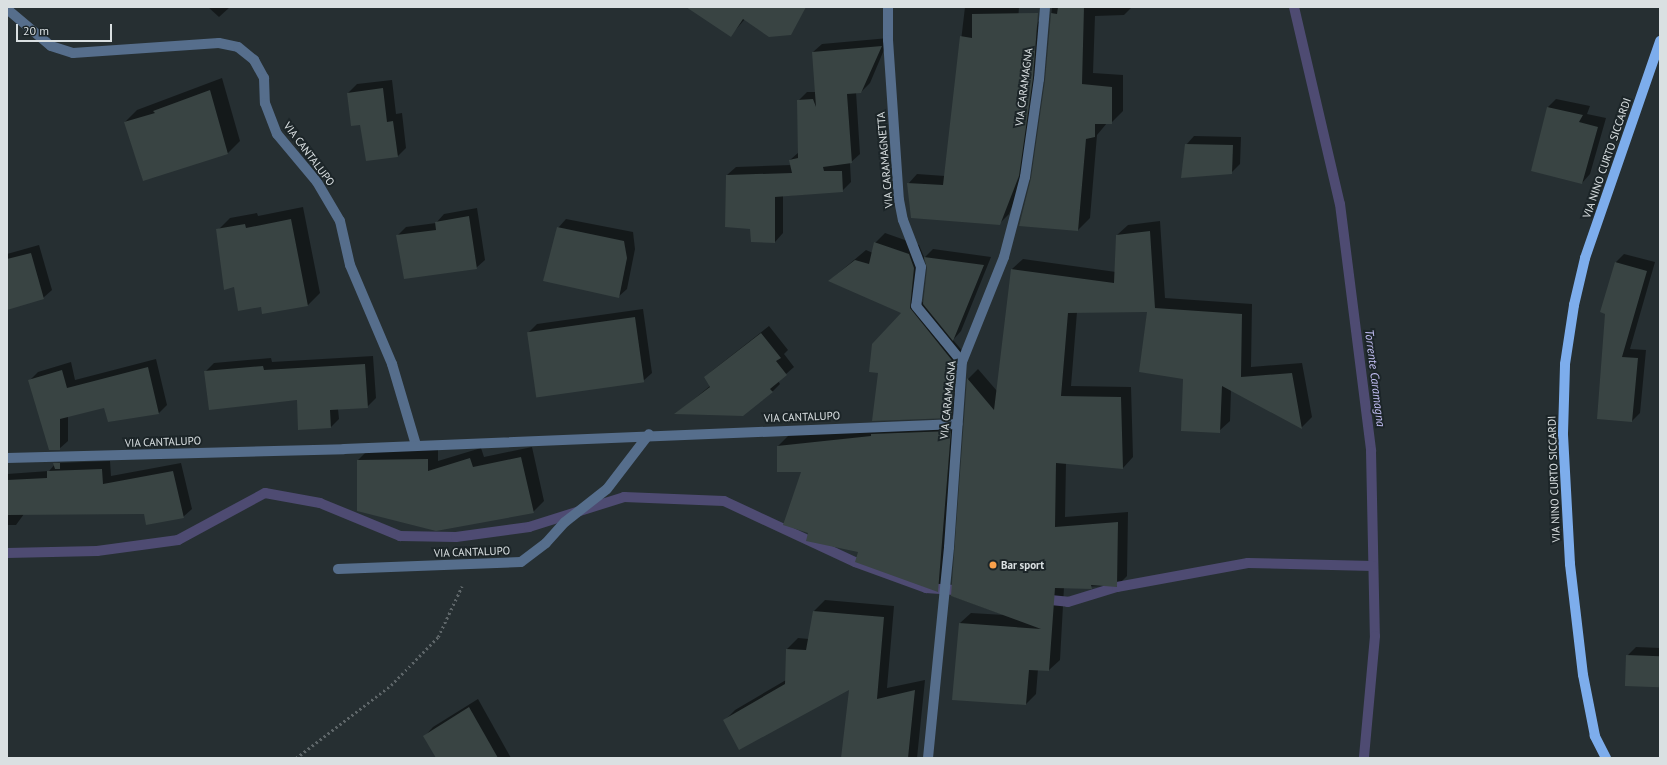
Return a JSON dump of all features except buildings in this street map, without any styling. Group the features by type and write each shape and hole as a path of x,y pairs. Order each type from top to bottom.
{"main road":[{"name":"VIA NINO CURTO SICCARDI","path":"1606,758 1595,736 1583,675 1570,564 1563,433 1565,364 1574,305 1585,258 1660,41"}],"street":[{"name":"VIA CARAMAGNETTA","path":"888,7 888,40 899,200 903,220 921,267 915,300 916,306 962,362"},
{"name":"VIA CARAMAGNA","path":"928,758 946,585 962,362 1004,257 1025,177 1039,79 1045,7"},
{"name":"VIA CANTALUPO","path":"7,9 51,46 73,53 219,43 238,47 254,60 264,78 265,103 277,134 317,182 340,221 350,265 392,364 416,445"},
{"name":"VIA CANTALUPO","path":"7,458 416,445 648,434 957,424"},
{"name":"VIA CANTALUPO","path":"338,569 472,566 521,562 546,543 565,522 607,489 648,434"}],"path":[{"path":"296,758 391,685 438,637 472,566"}],"waterway":[{"name":"Torrente Caramagna","path":"1294,7 1340,204 1371,451 1375,636 1364,758"},
{"path":"7,553 97,551 178,540 265,493 320,503 400,536 456,537 529,527 624,497 724,501 855,562 926,588 965,591"},
{"path":"1041,599 1068,602 1117,587 1248,563 1373,566"}],"place":[{"name":"Bar sport","path":"993,565"}]}
